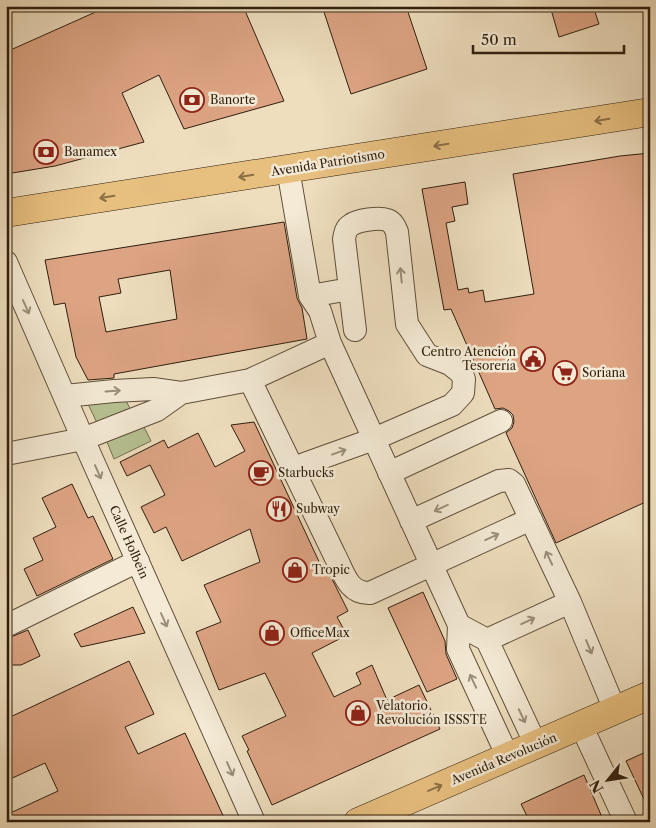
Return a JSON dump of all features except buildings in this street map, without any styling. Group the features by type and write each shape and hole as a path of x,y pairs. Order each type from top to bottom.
{"main road":[{"name":"Avenida Patriotismo","path":"6,213 650,112"},
{"name":"Avenida Revolución","path":"380,817 508,757 650,695"}],"street":[{"path":"295,168 318,300 330,343 459,625 458,649 508,757"},
{"path":"293,468 374,439 452,405 460,398 464,386 461,373 450,364 427,356 407,324 397,232 394,225 388,220 380,219 357,223 345,231 344,239 355,330"},
{"name":"Calle Holbein","path":"6,262 254,822"},
{"path":"318,300 350,289"},
{"path":"65,396 114,390 153,389 181,393 250,380 330,343"},
{"path":"250,380 335,556 355,591 370,593 531,519"},
{"path":"6,454 83,439 157,410 181,393"},
{"path":"392,480 504,428"},
{"path":"412,522 504,479 514,484 570,602 616,710"},
{"path":"6,626 138,561"},
{"path":"487,640 570,602"},
{"path":"459,625 487,640 536,745"},
{"path":"581,725 626,822"}],"green space":[{"path":"124,397 133,414 99,427 87,402"},
{"path":"143,425 151,441 114,459 107,442 114,432"}],"place":[{"name":"Banorte","path":"192,100"},
{"name":"Banamex","path":"46,152"},
{"name":"Centro Atención Tesorería","path":"533,359"},
{"name":"Soriana","path":"565,373"},
{"name":"Starbucks","path":"261,473"},
{"name":"Subway","path":"279,509"},
{"name":"Tropic","path":"295,570"},
{"name":"OfficeMax","path":"272,633"},
{"name":"Velatorio Revolución ISSSTE","path":"358,713"}]}
